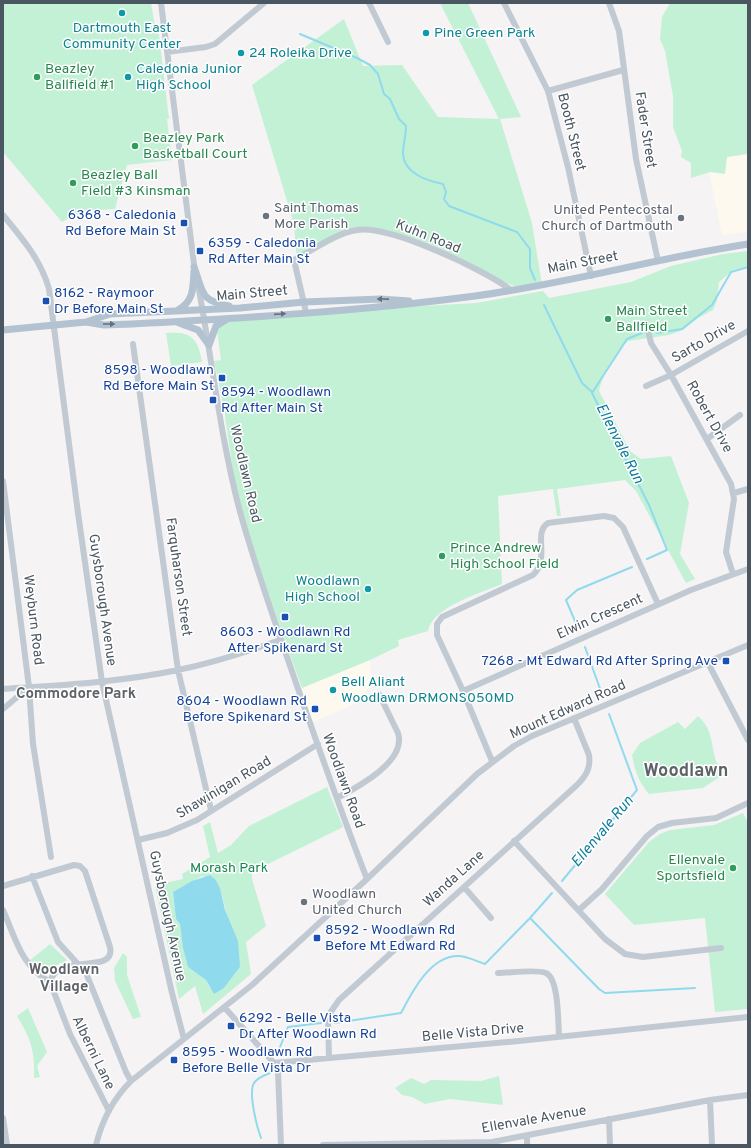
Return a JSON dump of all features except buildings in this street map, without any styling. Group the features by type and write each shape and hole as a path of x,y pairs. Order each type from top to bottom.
{"main road":[{"name":"Main Street","path":"3,330 86,322 104,325 173,322 383,308 511,290 591,276 658,261 748,244"},
{"path":"194,267 206,299 213,303 240,308"},
{"path":"178,310 187,305 191,298 194,267"},
{"name":"Main Street","path":"86,322 110,314 240,308 304,302 381,299 422,302"},
{"path":"209,345 216,326 231,317"},
{"path":"173,322 196,329 209,345"}],"street":[{"name":"Woodlawn Road","path":"161,3 194,267 205,319 218,410 237,501 280,640 367,880"},
{"path":"168,52 206,47 215,44 264,3"},
{"path":"369,3 388,42"},
{"name":"Booth Street","path":"504,3 548,91 568,167 591,276"},
{"name":"Fader Street","path":"609,3 618,31 636,159 658,261"},
{"path":"548,91 624,70"},
{"name":"Guysborough Avenue","path":"3,215 30,248 42,271 49,289 102,682 172,993 184,1039"},
{"name":"Kuhn Road","path":"306,312 294,260 337,237 358,230 381,232 409,240 497,280 511,290"},
{"name":"Robert Drive","path":"646,323 651,343 671,375 730,480 734,493 733,514 726,552 733,574"},
{"name":"Sarto Drive","path":"646,386 671,375 748,331"},
{"name":"Farquharson Street","path":"133,344 178,670 211,810"},
{"path":"707,439 740,415"},
{"name":"Weyburn Road","path":"3,481 6,518 29,687 33,744 51,857"},
{"path":"734,493 748,489"},
{"path":"492,761 463,691 437,635 438,622 445,615 533,575 541,563 543,556 541,533 548,523 604,516 617,520 623,527 658,604"},
{"name":"Elwin Crescent","path":"463,691 658,604 748,569"},
{"path":"3,689 102,682 178,670 213,662 280,640"},
{"name":"Mount Edward Road","path":"367,880 477,774 492,761 532,736 748,645"},
{"path":"707,662 748,740"},
{"path":"3,709 29,687"},
{"path":"338,798 373,778 399,747 400,740 398,733 378,694"},
{"name":"Wanda Lane","path":"329,1058 328,1016 334,1005 514,841 578,785 587,774 590,761 589,755 574,718"},
{"name":"Shawinigan Road","path":"138,840 178,830 197,820 318,744"},
{"path":"579,910 602,889 647,836 658,827 672,823 716,818 748,803"},
{"path":"514,841 605,939 625,954 643,957 720,948"},
{"path":"3,886 32,876 74,865 80,866 85,871 111,952 108,957 98,962 81,966 69,965 62,967 55,972 50,982 34,970 23,958 3,910"},
{"path":"32,876 58,942 86,973 131,1081"},
{"path":"96,1145 109,1110 131,1081 224,1008 367,880"},
{"path":"464,888 491,918"},
{"path":"498,973 540,972 549,975 555,984 559,1036"},
{"name":"Alberni Lane","path":"50,982 70,1034 109,1110"},
{"path":"224,1008 274,1063 280,1081 280,1145"},
{"name":"Belle Vista Drive","path":"274,1063 748,1017"},
{"name":"Ellenvale Avenue","path":"323,1145 492,1142 710,1100 748,1095"},
{"path":"710,1100 712,1145"},
{"path":"3,1118 7,1145"},
{"path":"609,1119 610,1145"},
{"path":"527,1136 527,1145"}],"shaded area":[{"path":"748,154 748,232 722,235 709,172 727,157"},
{"path":"370,660 372,686 366,690 364,700 313,722 302,688"}],"green space":[{"path":"3,3 151,3 155,27 158,27 169,119 167,119 172,160 127,165 115,209 82,211 62,222 3,152"},
{"path":"440,3 468,3 521,117 500,119 532,223 542,285 519,288 398,238 357,230 297,260 294,224 252,85 344,19 363,66 402,65 438,117 499,119"},
{"path":"670,3 748,3 748,154 727,157 725,174 710,172 691,178 691,163 681,157 682,151 673,127 673,96 665,51 660,39 662,17"},
{"path":"748,251 748,266 733,270 719,282 717,301 713,310 698,318 683,330 669,335 628,341 623,345 610,364 603,378 599,391 630,451 641,459 671,456 689,503 680,554 695,579 686,583 636,491 625,480 557,489 561,516 557,516 553,489 498,496 502,584 470,596 448,608 431,622 428,631 398,640 399,646 370,660 302,688 239,514 224,408 214,361 221,360 216,322 352,310 476,303 543,291 549,298 631,282 671,266 723,254"},
{"path":"166,333 181,333 192,337 198,347 202,362 171,366"},
{"path":"698,716 706,726 712,741 716,760 724,774 703,788 649,794 642,785 638,776 632,755 640,743 678,722 685,729"},
{"name":"Morash Park","path":"327,787 343,827 252,872 252,879 266,926 246,942 251,974 203,1014 195,986 179,999 155,885 183,879 182,874 210,857 203,826 210,822 218,853 231,845 249,826","holes":["202,876 216,880 220,888 240,967 224,988 210,988 206,980 188,967 183,948 180,924 176,919 173,893"]},
{"path":"743,813 748,822 748,1009 715,1012 705,918 634,925 605,894 649,842 660,834 670,830 714,825"},
{"path":"50,944 67,960 64,963 60,963 44,977 29,961"},
{"path":"123,953 127,957 127,975 141,1017 133,1019 115,981 114,968"},
{"path":"28,1008 47,1052 37,1066 40,1077 34,1078 33,1053 26,1032 17,1016"},
{"path":"499,1076 503,1105 450,1099 425,1104 412,1097 402,1095 395,1088 411,1078 424,1084 431,1080 481,1081"}],"water":[{"path":"210,875 216,880 220,888 225,910 238,941 240,967 224,988 214,994 206,980 188,967 183,948 180,924 176,919 173,892 192,881"}],"waterway":[{"path":"300,34 370,65 378,74 384,94 390,99 399,119 406,126 403,154 404,161 407,166 417,175 430,181 443,184 446,192 444,199 449,206 517,232 530,249 530,268 535,280"},
{"name":"Ellenvale Run","path":"657,333 682,329 712,305 731,272 748,267"},
{"path":"544,305 582,383 592,392"},
{"name":"Ellenvale Run","path":"642,333 627,339 592,393 649,505 667,550 647,559"},
{"name":"Ellenvale Run","path":"578,628 566,600 577,590 632,567"},
{"name":"Ellenvale Run","path":"585,647 603,697"},
{"name":"Ellenvale Run","path":"562,881 637,790 609,714"},
{"name":"Ellenvale Run","path":"335,1023 401,1013 416,986 423,977 431,968 448,958 461,956 485,964 552,893"},
{"path":"530,918 599,989 605,993 695,988"},
{"name":"Ellenvale Run","path":"278,1052 288,1027 321,1023"},
{"name":"Ellenvale Run","path":"261,1138 254,1110 252,1088 257,1080 270,1073"}],"place":[{"name":"Dartmouth East Community Center","path":"122,13"},
{"name":"Pine Green Park","path":"426,33"},
{"name":"24 Roleika Drive","path":"241,53"},
{"name":"Beazley Ballfield #1","path":"37,77"},
{"name":"Caledonia Junior High School","path":"128,77"},
{"name":"Beazley Park Basketball Court","path":"135,146"},
{"name":"Beazley Ball Field #3 Kinsman","path":"73,183"},
{"name":"Saint Thomas More Parish","path":"266,216"},
{"name":"United Pentecostal Church of Dartmouth","path":"681,218"},
{"name":"6368 - Caledonia Rd Before Main St","path":"184,223"},
{"name":"6359 - Caledonia Rd After Main St","path":"200,251"},
{"name":"8162 - Raymoor Dr Before Main St","path":"46,301"},
{"name":"Main Street Ballfield","path":"608,319"},
{"name":"8598 - Woodlawn Rd Before Main St","path":"222,378"},
{"name":"8594 - Woodlawn Rd After Main St","path":"213,400"},
{"name":"Prince Andrew High School Field","path":"442,556"},
{"name":"Woodlawn High School","path":"368,589"},
{"name":"8603 - Woodlawn Rd After Spikenard St","path":"285,617"},
{"name":"7268 - Mt Edward Rd After Spring Ave","path":"726,661"},
{"name":"Bell Aliant Woodlawn DRMONS050MD","path":"333,690"},
{"name":"8604 - Woodlawn Rd Before Spikenard St","path":"315,709"},
{"name":"Ellenvale Sportsfield","path":"733,868"},
{"name":"Woodlawn United Church","path":"304,902"},
{"name":"8592 - Woodlawn Rd Before Mt Edward Rd","path":"317,938"},
{"name":"6292 - Belle Vista Dr After Woodlawn Rd","path":"231,1026"},
{"name":"8595 - Woodlawn Rd Before Belle Vista Dr","path":"174,1060"}],"district":[{"name":"Commodore Park","path":"76,694"},
{"name":"Woodlawn","path":"686,771"},
{"name":"Woodlawn Village","path":"64,978"}]}
